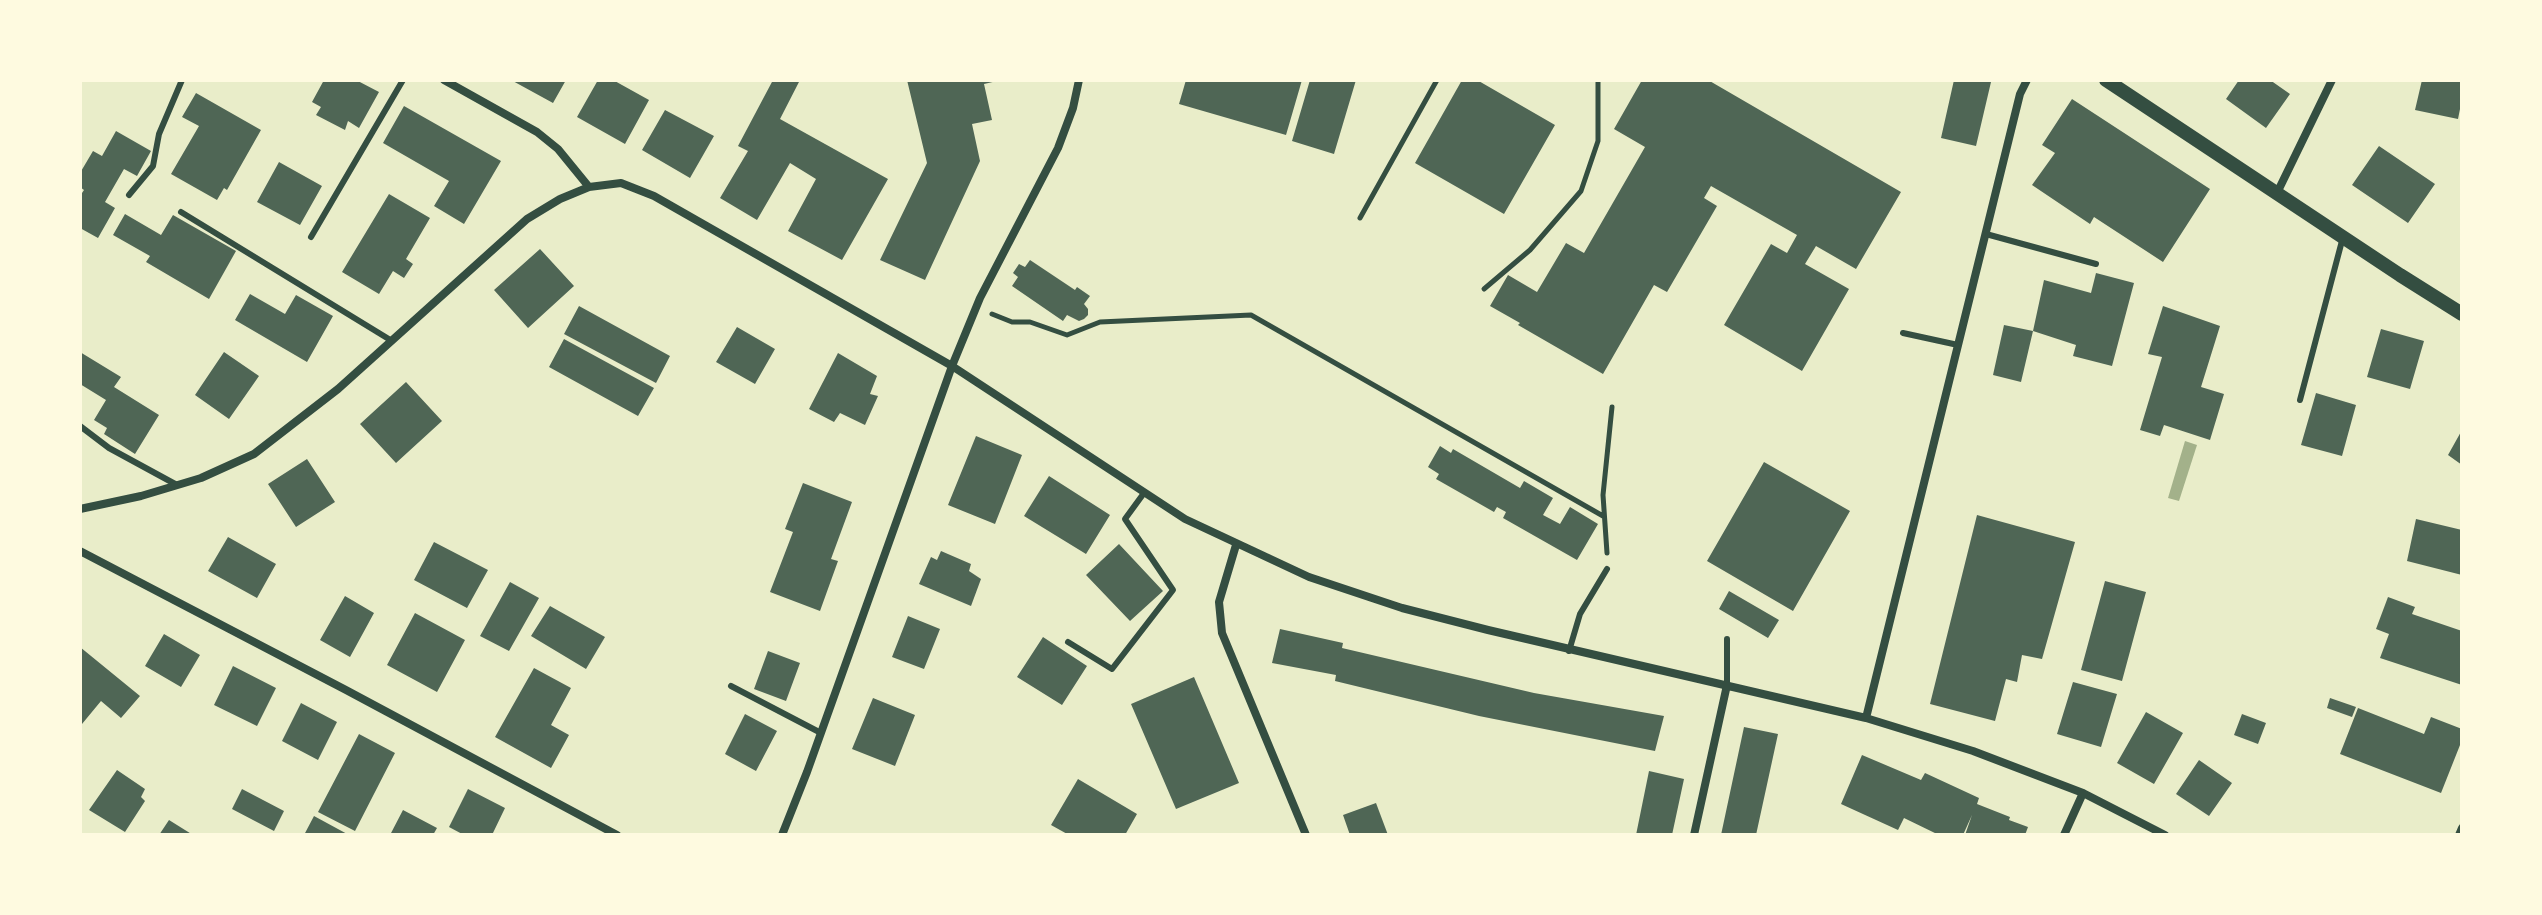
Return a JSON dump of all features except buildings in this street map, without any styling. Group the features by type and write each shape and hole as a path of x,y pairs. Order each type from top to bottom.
{"street":[{"path":"444,80 537,132 558,149 589,187"},
{"path":"782,835 952,366 976,309 1058,148 1073,108 1079,80"},
{"path":"1866,718 2020,94 2027,80"},
{"path":"2277,193 2332,80"},
{"path":"2114,82 2462,314"},
{"path":"80,509 141,496 201,478 254,454 297,423 527,219 560,199 589,187 621,183 654,196 952,366 1185,519 1309,577 1389,604 1569,651 1866,718 1973,751 2083,793 2165,835"},
{"path":"1236,545 1219,602 1222,633 1306,835"},
{"path":"80,551 617,835"},
{"path":"1694,835 1727,685"},
{"path":"2064,835 2083,793"},
{"path":"2459,835 2462,828"}],"lane":[{"path":"129,195 153,166 159,134 182,80"},
{"path":"311,237 403,80"},
{"path":"181,212 392,341"},
{"path":"1986,234 2096,264"},
{"path":"2300,400 2343,237"},
{"path":"1903,333 1958,345"},
{"path":"80,426 109,448 177,485"},
{"path":"1068,642 1112,669 1173,590 1125,519 1144,493"},
{"path":"1569,651 1580,614 1607,569"},
{"path":"1727,639 1727,685"},
{"path":"731,686 821,733"}],"path":[{"path":"1360,218 1437,80"},
{"path":"1484,289 1530,250 1581,191 1598,141 1598,80"},
{"path":"976,309 1012,322 1030,322 1067,335 1100,322 1251,315 1603,516"},
{"path":"1607,569 1608,547 1603,516 1612,407"}],"shaded area":[{"path":"2185,441 2197,445 2179,501 2168,498"}]}
